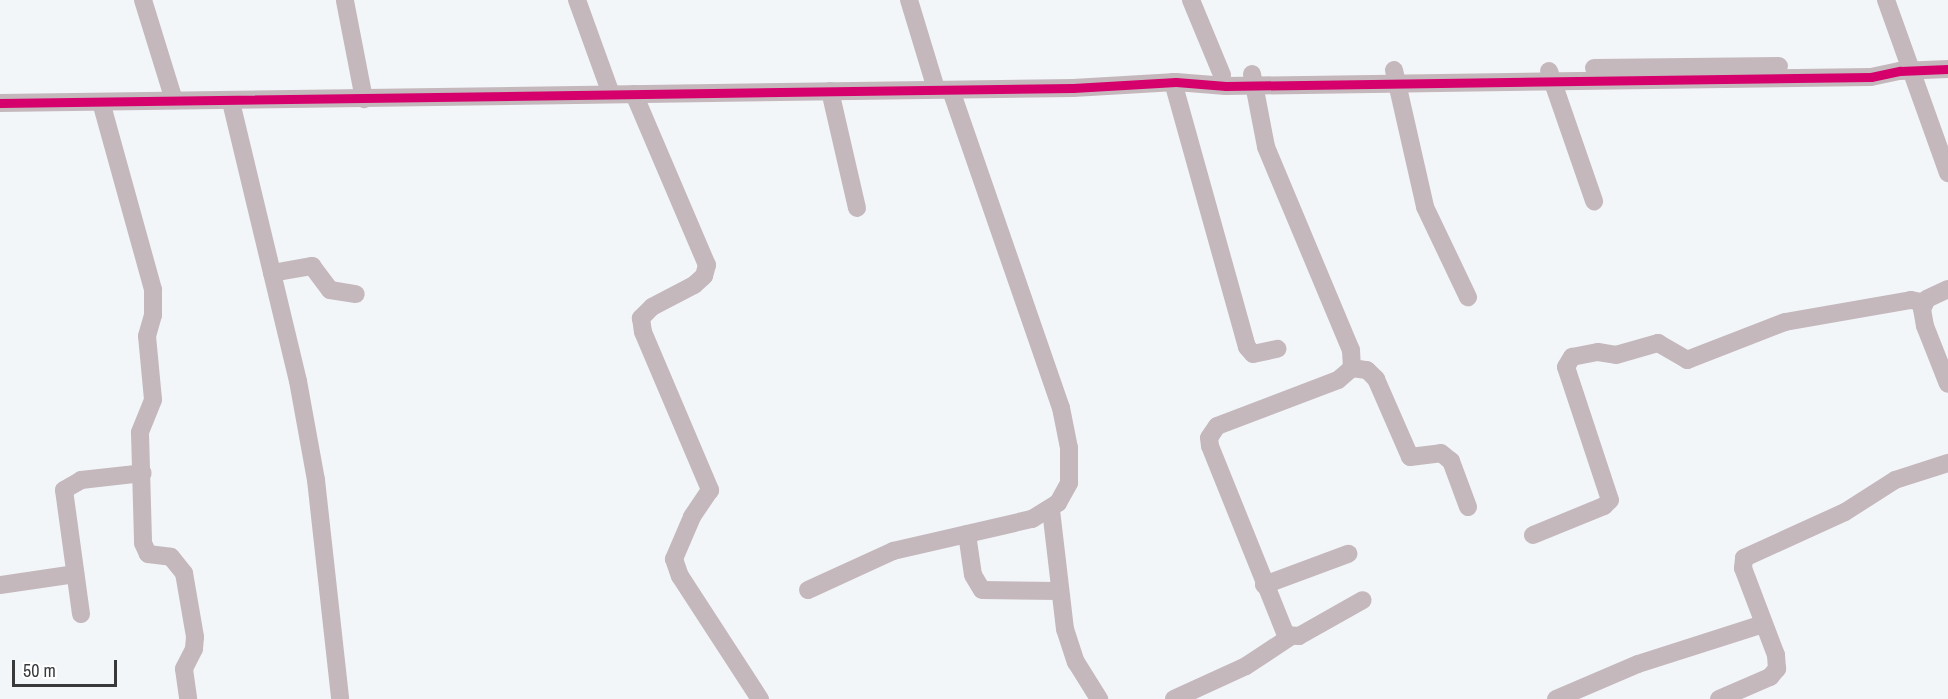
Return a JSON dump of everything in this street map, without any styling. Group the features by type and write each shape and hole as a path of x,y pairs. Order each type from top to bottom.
{"street":[{"path":"143,0 174,100"},
{"path":"577,0 612,94"},
{"path":"808,590 893,551 1015,524 1051,510 1069,483 1067,431 944,89 909,0"},
{"path":"1191,0 1222,75"},
{"path":"1886,0 1905,70 1948,173"},
{"path":"345,1 363,99"},
{"path":"0,103 174,100 231,102 944,89 1175,82 1185,85 1252,79 1704,73 1885,66 1905,70 1948,69"},
{"path":"1175,82 1185,77 1222,75 1252,79"},
{"path":"1550,75 1594,201"},
{"path":"1395,76 1425,207 1468,297"},
{"path":"1252,79 1272,165 1351,350 1352,368"},
{"path":"1175,82 1249,351 1253,354 1277,349"},
{"path":"830,91 857,208"},
{"path":"634,94 707,265 704,276 694,285 652,307 641,318 643,332 710,490 692,517 674,559 680,576 760,699"},
{"path":"101,102 153,291 153,315 147,336 153,400 140,433 144,549 148,554 171,557 184,573 195,637 194,649 184,669 188,699"},
{"path":"231,102 272,273 316,480 340,699"},
{"path":"272,273 312,266 330,290 356,294"},
{"path":"1533,535 1604,506 1611,496 1566,367 1572,357 1598,352 1616,355 1658,343 1687,360 1785,322 1911,300 1924,303 1948,289"},
{"path":"1924,303 1924,326 1948,384"},
{"path":"1290,637 1264,585 1210,446 1210,434 1225,422 1338,380 1352,368 1367,370 1376,379 1410,457 1441,453 1451,461 1468,507"},
{"path":"1726,698 1770,677 1777,669 1743,567 1748,555 1845,512 1895,480 1948,462"},
{"path":"81,614 64,490 81,480 143,473"},
{"path":"1051,510 1058,591 1072,650 1099,699"},
{"path":"967,534 973,575 982,590 1058,591"},
{"path":"1264,585 1348,554"},
{"path":"0,585 75,574"},
{"path":"1174,699 1246,666 1290,637 1299,636 1363,600"},
{"path":"1556,699 1638,664 1763,624"}],"cycle path":[{"path":"0,103 1073,88 1176,82 1226,86 1871,77 1900,71 1948,69"}]}
